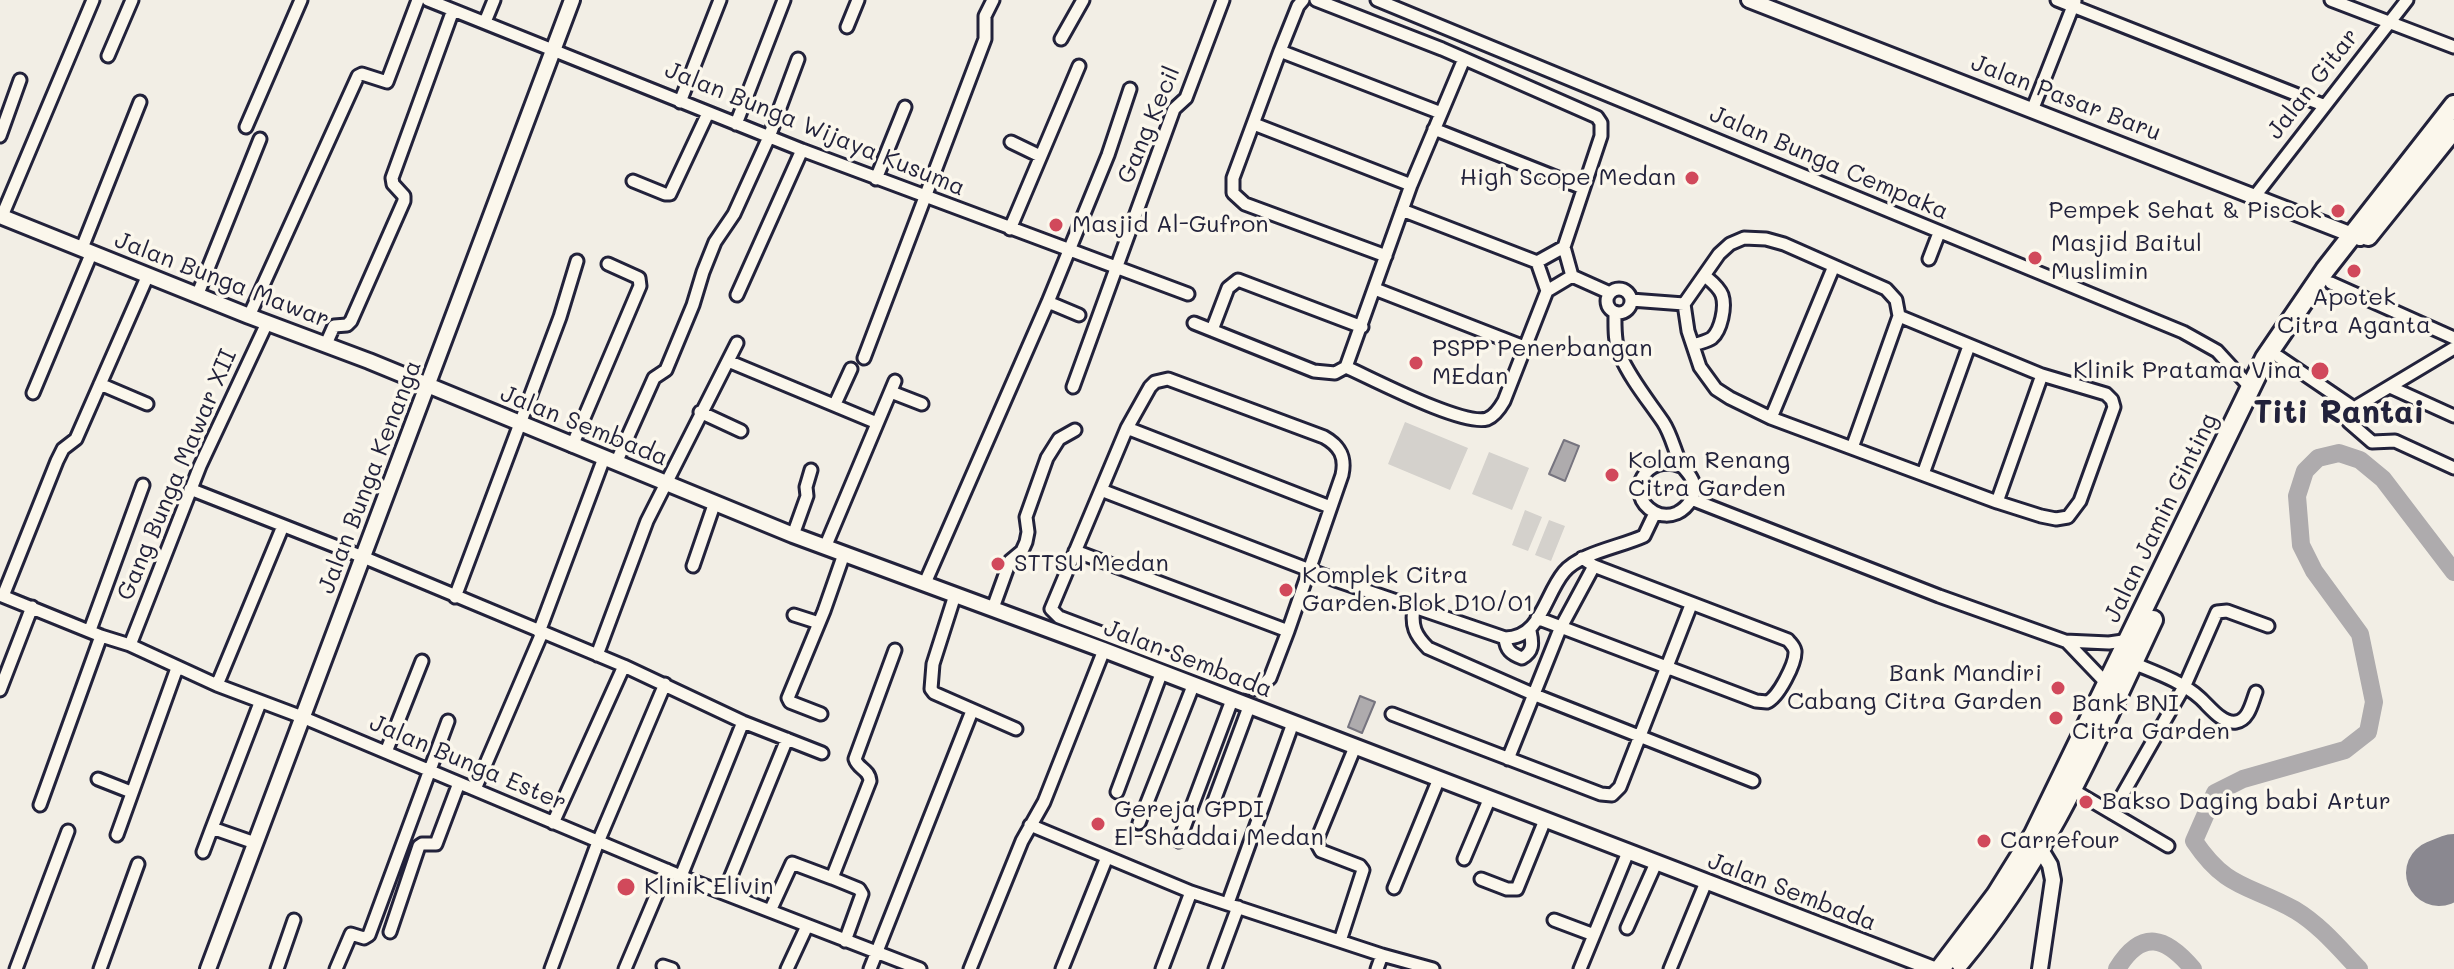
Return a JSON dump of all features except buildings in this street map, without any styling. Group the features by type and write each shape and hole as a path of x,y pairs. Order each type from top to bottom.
{"main road":[{"name":"Jalan Jamin Ginting","path":"1940,969 1996,895 2029,844 2114,688 2279,357 2359,237 2454,105"},
{"name":"Jalan Jamin Ginting","path":"1954,969 1990,927 2041,850 2073,790 2114,688 2133,663 2136,642 2250,387 2293,316 2454,129"}],"street":[{"path":"1,216 93,0"},
{"path":"108,56 132,0"},
{"path":"246,127 301,0"},
{"path":"249,316 358,76 362,74 387,82 418,0"},
{"name":"Jalan Bunga Wijaya Kusuma","path":"428,0 876,179 1188,294"},
{"path":"485,22 494,0"},
{"name":"Jalan Bunga Kenanga","path":"208,969 572,0"},
{"path":"680,102 720,0"},
{"path":"736,124 784,0"},
{"path":"847,27 858,0"},
{"path":"864,358 985,39 985,16 993,0"},
{"path":"1061,39 1083,0"},
{"name":"Gang Kecil","path":"1073,387 1175,106 1186,98 1223,0"},
{"path":"1303,0 1280,51 1232,183 1236,198 1386,256"},
{"path":"1316,0 1464,59 1597,117 1601,123 1601,136 1564,247 1572,276"},
{"name":"Jalan Bunga Cempaka","path":"1377,0 2195,337 2227,360 2250,387"},
{"name":"Jalan Pasar Baru","path":"1752,0 2359,237"},
{"path":"2057,0 2074,3 2323,105"},
{"path":"2331,0 2454,47"},
{"name":"Jalan Gitar","path":"2255,196 2407,0"},
{"path":"2033,108 2074,3"},
{"path":"326,344 334,326 347,325 351,321 404,201 392,178 453,10"},
{"path":"1280,51 1441,113"},
{"path":"475,789 610,460 654,378 666,370 715,242 734,214 769,137 798,59"},
{"path":"1194,323 1321,374 1335,373 1346,367 1411,185 1464,59"},
{"path":"1010,229 1079,66"},
{"path":"0,136 20,80"},
{"path":"925,583 1048,302 1067,249 1108,155 1130,89"},
{"path":"33,393 140,102"},
{"path":"876,179 905,107"},
{"path":"633,181 670,194 708,113"},
{"path":"1254,124 1411,185"},
{"path":"1434,129 1583,188"},
{"path":"197,296 260,139"},
{"path":"1011,142 1040,156"},
{"path":"737,295 802,150"},
{"path":"1402,210 1537,262 1547,291"},
{"name":"Jalan Bunga Mawar","path":"1,216 428,386"},
{"path":"1929,259 1939,233"},
{"path":"1852,448 1899,316 1896,300 1886,289 1784,244 1744,238 1730,244 1719,254 1684,304 1688,331 1700,367 1716,389 1771,418 1997,502 2056,519 2068,517 2080,501 2114,407 2106,394 2042,375 1899,316"},
{"path":"1537,262 1564,247"},
{"path":"455,597 560,317 577,261"},
{"path":"572,446 640,286 639,278 608,264"},
{"path":"1771,418 1834,266"},
{"path":"2,595 57,461 63,449 76,439 148,275"},
{"path":"1346,367 1451,414 1485,419 1494,415 1504,401 1547,291 1572,276"},
{"path":"1572,276 1610,293 1623,289 1631,300 1684,304"},
{"path":"1694,345 1712,338 1723,311 1722,295 1705,276"},
{"path":"1212,330 1228,288 1238,280 1362,327"},
{"path":"2331,283 2454,338"},
{"path":"1375,289 1524,347"},
{"path":"1610,293 1608,306 1615,312 1624,312 1631,300"},
{"path":"1048,302 1079,315"},
{"path":"1615,312 1618,351 1635,386 1665,424 1681,466 1693,481 1691,499 1680,512 1672,515 1655,513 1646,506 1641,496 1643,475 1660,462 1681,466"},
{"name":"Gang Bunga Mawar XII","path":"130,645 190,489 267,323"},
{"path":"597,655 664,481 737,343"},
{"path":"1923,474 1969,346"},
{"path":"2454,348 2347,414 2348,420 2368,440 2379,443 2393,441 2454,468"},
{"path":"2279,357 2354,408"},
{"path":"728,361 877,423"},
{"path":"835,404 851,369"},
{"path":"1997,502 2042,375"},
{"path":"1168,379 1324,437 1334,442 1343,458 1342,475 1311,570 1267,683 1258,689 1244,687 1055,614 1051,609 1127,428 1150,387 1155,382 1168,379"},
{"path":"100,384 147,404"},
{"name":"Jalan Sembada","path":"428,386 793,535 1104,650 1438,781 1934,969"},
{"path":"826,545 893,387 922,404"},
{"path":"2390,387 2454,416"},
{"path":"700,412 741,431"},
{"path":"1127,428 1330,507"},
{"path":"993,608 1010,561 1022,551 1026,542 1026,517 1047,458 1059,439 1075,430"},
{"path":"793,535 807,496 811,470"},
{"path":"90,630 143,485"},
{"path":"190,489 624,666 743,722 822,753"},
{"path":"1101,490 1414,608 1505,638 1515,638 1530,631"},
{"path":"1691,499 1960,604 2065,641 2136,642"},
{"path":"693,566 715,502"},
{"path":"1505,638 1506,647 1512,655 1522,658 1529,654 1532,648 1530,631 1565,570 1582,558 1644,536 1655,513"},
{"path":"217,685 283,526"},
{"path":"1075,551 1288,631"},
{"path":"821,714 788,700 844,554"},
{"path":"1537,618 1756,701 1767,702 1779,694 1793,660 1794,647 1783,638 1691,605 1594,566 1582,558"},
{"path":"1508,759 1560,629 1594,566"},
{"name":"Jalan Bunga Ester","path":"2,595 130,645 217,685 302,717 681,876 920,969"},
{"path":"955,595 933,664 930,686 934,693 1016,729"},
{"path":"1392,714 1601,794 1612,795 1620,787 1691,605"},
{"path":"0,690 32,607"},
{"path":"1414,608 1412,620 1416,637 1428,648 1535,695 1753,781"},
{"path":"2112,813 2185,685 2217,612 2227,611 2268,626"},
{"path":"794,615 819,623"},
{"path":"40,805 101,636"},
{"path":"2065,641 2114,688"},
{"path":"832,878 870,781 866,770 855,759 895,650"},
{"path":"970,969 1017,850 1047,794 1104,650"},
{"path":"386,752 422,661"},
{"path":"2133,663 2185,685 2230,722 2245,717 2256,692"},
{"path":"553,823 624,666"},
{"path":"117,835 177,668"},
{"path":"1117,792 1161,674"},
{"path":"551,969 598,842 665,684"},
{"path":"1139,823 1193,686"},
{"path":"1179,841 1232,700"},
{"path":"203,852 260,703"},
{"path":"1211,809 1249,707"},
{"path":"870,969 972,711"},
{"path":"336,969 351,934 366,938 369,935 448,721"},
{"path":"681,876 743,722"},
{"path":"1215,969 1293,723"},
{"path":"724,893 787,739"},
{"path":"1340,941 1363,868 1321,851 1316,842 1355,747"},
{"path":"98,779 131,792"},
{"path":"1394,888 1438,781"},
{"path":"390,932 419,846 436,844 459,783"},
{"path":"2073,790 2168,846"},
{"path":"1464,859 1489,800"},
{"path":"1481,879 1507,889 1517,889 1545,820"},
{"path":"1030,825 1191,892 1433,969"},
{"path":"212,828 255,843"},
{"path":"16,969 68,831"},
{"path":"2040,969 2053,880 2050,865 2041,850"},
{"path":"1580,969 1628,852"},
{"path":"1062,969 1107,857"},
{"path":"770,911 792,863 832,878 859,889 862,894 845,941"},
{"path":"1627,928 1656,863"},
{"path":"100,969 138,864"},
{"path":"625,969 667,870"},
{"path":"1670,969 1706,882"},
{"path":"1162,969 1191,892"},
{"path":"277,969 294,920"},
{"path":"1554,920 1594,935"},
{"path":"787,969 807,926"},
{"path":"1377,969 1382,955"}],"shaded area":[{"path":"1405,422 1468,448 1450,490 1388,464"},
{"path":"1564,440 1579,446 1565,481 1549,474"},
{"path":"1489,452 1529,468 1512,510 1472,494"},
{"path":"1525,510 1542,517 1528,551 1512,545"},
{"path":"1549,520 1565,526 1551,561 1535,555"},
{"path":"1360,696 1375,702 1362,733 1348,727"}],"waterway":[{"path":"2359,969 2329,937 2295,910 2228,878 2194,841 2215,793 2243,779 2345,750 2368,732 2374,702 2360,634 2314,571 2301,545 2297,496 2305,471 2318,458 2339,453 2360,460 2383,479 2454,572"},
{"path":"2117,969 2136,947 2154,942 2173,950 2193,969"}],"runway":[{"path":"2439,873 2454,867"}],"place":[{"name":"High Scope Medan","path":"1692,178"},
{"name":"Pempek Sehat & Piscok","path":"2338,211"},
{"name":"Masjid Al-Gufron","path":"1056,225"},
{"name":"Masjid Baitul Muslimin","path":"2035,258"},
{"name":"Apotek Citra Aganta","path":"2354,271"},
{"name":"PSPP Penerbangan MEdan","path":"1416,363"},
{"name":"Klinik Pratama Vina","path":"2320,371"},
{"name":"Kolam Renang Citra Garden","path":"1612,475"},
{"name":"STTSU Medan","path":"998,564"},
{"name":"Komplek Citra Garden Blok D10/01","path":"1286,590"},
{"name":"Bank Mandiri Cabang Citra Garden","path":"2058,688"},
{"name":"Bank BNI Citra Garden","path":"2056,718"},
{"name":"Bakso Daging babi Artur","path":"2086,802"},
{"name":"Gereja GPDI El-Shaddai Medan","path":"1098,824"},
{"name":"Carrefour","path":"1984,841"},
{"name":"Klinik Elivin","path":"626,887"}],"district":[{"name":"Titi Rantai","path":"2339,413"}]}
